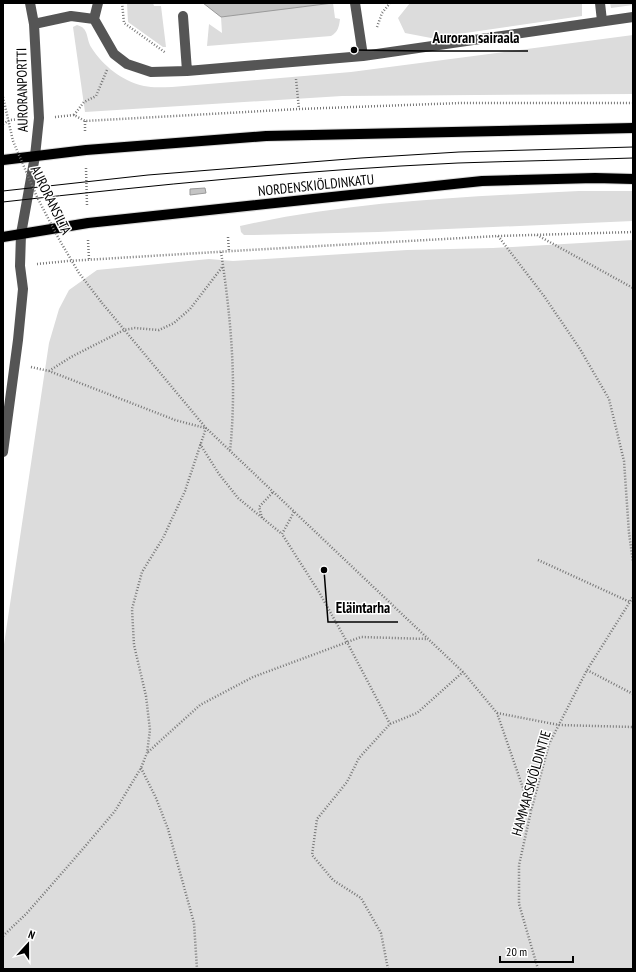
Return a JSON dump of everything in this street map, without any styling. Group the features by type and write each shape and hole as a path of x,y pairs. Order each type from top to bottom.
{"main road":[{"path":"3,160 86,150 266,136 633,128"},
{"name":"NORDENSKIÖLDINKATU","path":"3,237 88,223 482,181 595,178 633,179"}],"street":[{"path":"30,3 34,24"},
{"path":"34,24 38,3"},
{"path":"98,3 94,19 114,54 127,64 151,72 187,71 363,56 633,17"},
{"path":"356,3 363,56"},
{"path":"600,3 602,21"},
{"path":"34,24 71,16 94,19"},
{"path":"183,16 187,71"},
{"name":"AURORANPORTTI","path":"3,452 8,378 15,364 23,289 20,266 21,234 35,156 39,118 34,24"}],"path":[{"path":"122,3 124,23 166,53 185,52"},
{"path":"360,39 376,38 377,28 382,13 390,3"},
{"path":"114,54 96,96 84,102 74,115 85,121 299,109 446,104 633,102"},
{"name":"AURORANSILTA","path":"3,97 13,141 37,197 71,260 102,303 206,428 463,672 497,713"},
{"path":"3,124 10,120"},
{"path":"85,121 89,260"},
{"path":"20,266 68,261 498,236 633,232"},
{"path":"536,235 633,288"},
{"path":"498,236 544,296 580,349 609,399 624,460 629,532 633,562"},
{"path":"228,237 229,251"},
{"path":"220,252 232,344 233,420 230,452"},
{"path":"50,371 71,357 124,330 135,328 159,330 174,323 190,309 223,266"},
{"path":"3,936 27,913 115,810 141,768 147,753 150,730 146,696 134,645 132,609 142,572 166,531 185,491 206,428 175,420 50,371 15,364"},
{"path":"200,444 219,474 238,498 282,534 319,592 390,724"},
{"path":"262,518 259,507 273,492"},
{"path":"282,534 294,512"},
{"path":"538,560 630,602"},
{"name":"HAMMARSKJÖLDINTIE","path":"538,969 519,904 519,865 531,811 550,744 559,725 587,670 633,597"},
{"path":"147,753 200,705 252,677 361,637 428,639"},
{"path":"587,670 633,694"},
{"path":"388,969 381,933 361,898 333,880 312,855 316,819 347,782 359,758 390,724 416,713 463,672"},
{"path":"497,713 559,725 633,727"},
{"path":"497,713 531,811"},
{"path":"141,768 156,798 168,829 194,923 197,969"}],"shaded area":[{"path":"127,3 153,3 154,6 161,6 166,47 163,47 128,22"},
{"path":"333,3 335,18 340,19 338,29 331,36 207,46 209,24 222,33 221,17"},
{"path":"410,3 582,3 582,16 431,38 405,33 398,18"},
{"path":"610,3 633,3 633,5 611,8"},
{"path":"77,25 84,28 91,47 101,60 114,72 136,84 154,87 172,87 351,72 633,35 633,94 342,96 85,112 73,27"},
{"path":"579,191 633,191 633,221 378,232 254,235 244,235 241,232 240,226 324,211 409,201"},
{"path":"633,240 633,969 3,969 3,651 49,343 59,309 69,290 97,270 209,259 233,261 407,250 493,248"}],"building":[{"path":"203,3 333,3 221,17"},
{"path":"205,188 206,193 190,195 190,189"}],"tram line":[{"path":"3,191 148,175 361,158 459,152 633,147"},
{"path":"3,202 173,184 401,166 633,158"}],"place":[{"name":"Auroran sairaala","path":"354,50"},
{"name":"Eläintarha","path":"324,570"}]}
